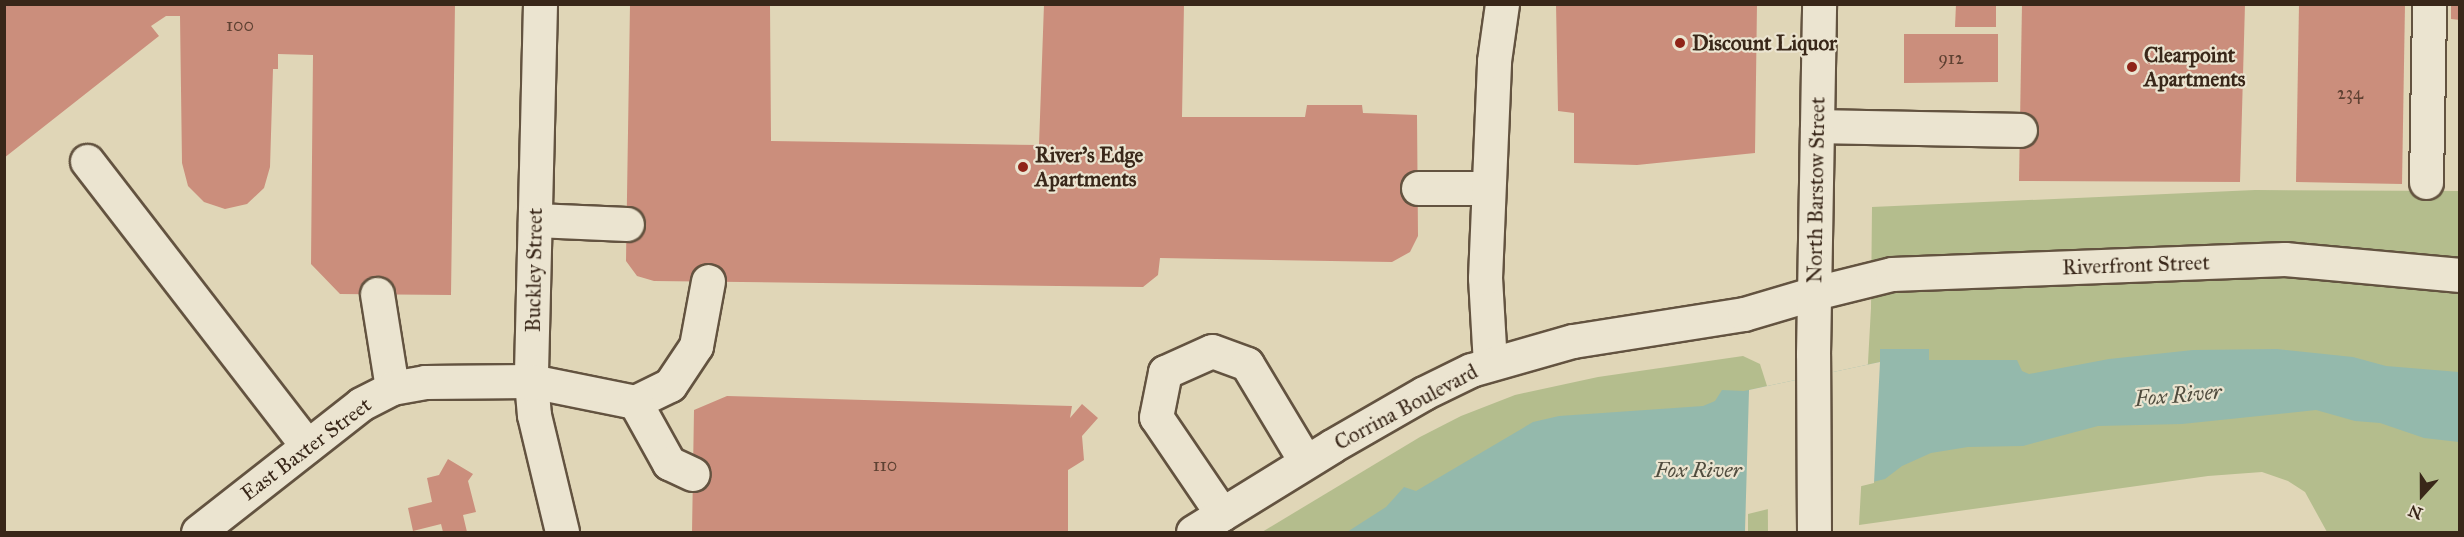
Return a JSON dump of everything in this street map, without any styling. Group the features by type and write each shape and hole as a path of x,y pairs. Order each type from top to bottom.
{"street":[{"name":"Buckley Street","path":"540,4 531,381 534,415 562,532"},
{"path":"1490,364 1485,278 1488,188 1494,61 1502,4"},
{"name":"North Barstow Street","path":"1814,532 1819,4"},
{"path":"2426,182 2429,4"},
{"path":"1817,126 2020,130"},
{"path":"87,160 307,446"},
{"path":"1418,188 1488,188"},
{"path":"535,220 627,224"},
{"name":"Riverfront Street","path":"1815,293 1892,274 2285,259 2460,275"},
{"path":"693,474 669,463 635,402 670,384 696,346 708,281"},
{"name":"Corrina Boulevard","path":"1193,532 1424,393 1490,364 1573,341 1744,314 1815,293"},
{"path":"377,294 392,388"},
{"path":"1222,514 1156,417 1165,372 1212,351 1247,364 1306,462"},
{"name":"East Baxter Street","path":"198,532 361,404 392,388 425,382 531,381 635,402"}],"green space":[{"path":"2255,190 2459,191 2459,532 2327,532 2305,492 2288,481 2262,472 2208,476 1859,525 1871,308 1872,207"},
{"path":"1743,356 1760,364 1767,386 1768,532 1262,532 1420,437 1461,416 1515,395 1598,377"}],"water":[{"name":"Fox River","path":"1880,349 1929,349 1929,360 2017,360 2022,371 2029,374 2109,359 2193,350 2277,349 2353,357 2386,366 2459,372 2459,442 2424,438 2380,423 2355,421 2316,410 2182,424 2098,426 2023,446 1968,447 1931,453 1902,466 1885,479 1746,512 1745,532 1347,532 1386,507 1404,487 1416,491 1533,422 1559,416 1703,406 1715,401 1722,390 1744,391 1880,362"}],"pier":[{"path":"1880,362 1874,483 1748,514 1748,532 1745,532 1749,390"}],"building":[{"path":"4,4 455,4 451,295 340,294 311,264 313,55 278,54 278,69 273,69 270,167 264,188 247,204 225,209 204,202 188,186 182,163 180,16 166,16 151,26 159,36 4,158"},
{"name":"River's Edge Apartments","path":"630,4 770,4 771,141 1039,145 1044,4 1184,4 1182,117 1305,117 1307,105 1362,105 1363,113 1417,115 1418,236 1410,252 1392,262 1160,258 1158,275 1143,287 654,281 637,276 626,261"},
{"path":"1556,4 1757,4 1755,153 1637,165 1574,163 1574,113 1558,111"},
{"path":"1956,4 1996,4 1996,27 1955,27"},
{"name":"Clearpoint Apartments","path":"2022,4 2245,4 2240,182 2019,181"},
{"path":"2299,4 2405,4 2402,184 2296,182"},
{"path":"2451,4 2460,4 2460,20 2451,19"},
{"path":"1904,34 1998,34 1998,82 1904,83"},
{"path":"727,396 1072,406 1070,418 1082,404 1098,418 1082,436 1084,460 1068,470 1068,532 692,532 694,410"},
{"path":"448,459 473,474 468,481 476,512 463,515 467,532 443,532 441,524 413,531 408,508 432,502 427,478 439,475"}],"place":[{"name":"Discount Liquor","path":"1680,43"},
{"name":"Clearpoint Apartments","path":"2132,67"},
{"name":"River's Edge Apartments","path":"1023,167"}]}
